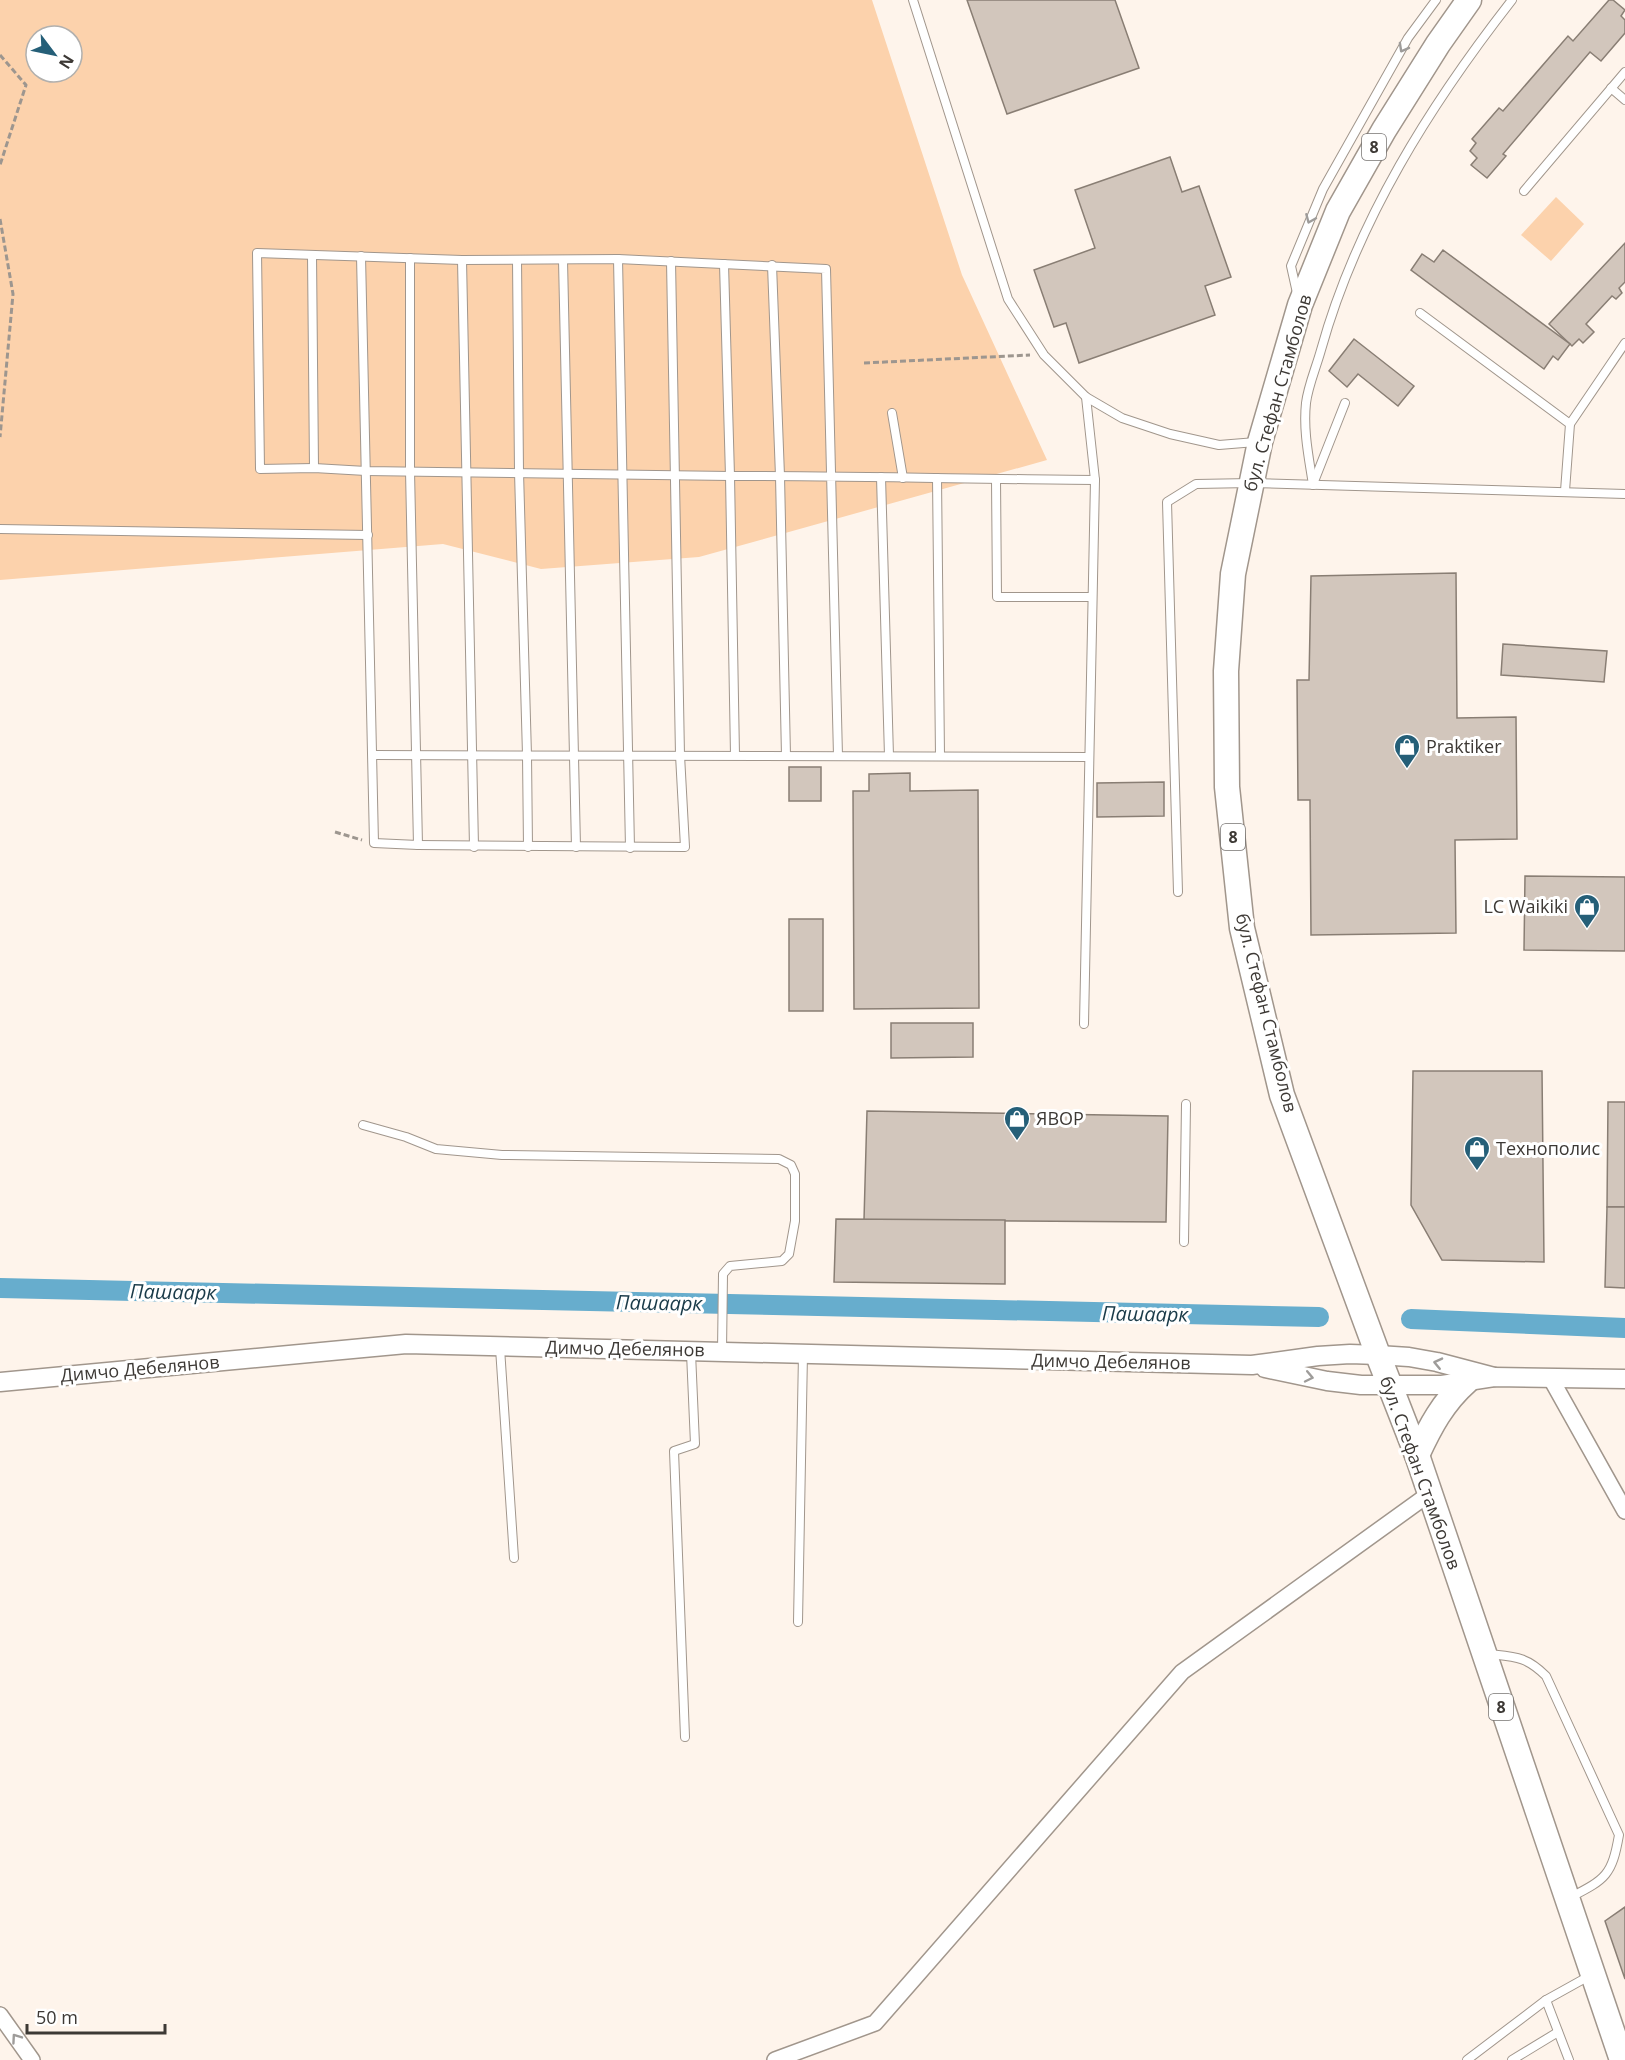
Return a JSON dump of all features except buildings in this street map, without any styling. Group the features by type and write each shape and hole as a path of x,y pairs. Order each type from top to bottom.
{"main road":[{"name":"бул. Стефан Стамболов","path":"1469,0 1438,44 1384,130 1338,211 1300,305 1260,442 1233,574 1226,671 1227,787 1242,928 1282,1095 1417,1455 1622,2060"},
{"path":"1417,1455 1441,1409 1452,1394 1467,1381"}],"street":[{"name":"Димчо Дебелянов","path":"0,1382 406,1344 1252,1365 1350,1354 1409,1357 1494,1377"},
{"name":"Димчо Дебелянов","path":"1252,1365 1327,1381 1390,1386 1442,1385 1494,1377"},
{"path":"1494,1377 1625,1379"},
{"path":"1550,1377 1625,1511"},
{"path":"775,2060 875,2023 1182,1672 1429,1494"},
{"path":"0,2015 32,2060"}],"lane":[{"path":"912,0 1008,299 1044,355 1086,397 1122,418 1170,434 1219,445 1260,442"},
{"path":"1300,305 1291,266 1323,189 1408,38 1436,0"},
{"path":"1313,485 1306,438 1306,403 1333,307 1363,237 1400,162 1512,0"},
{"path":"1524,191 1625,72"},
{"path":"1611,88 1625,100"},
{"path":"838,756 831,477 826,268 671,261 462,260 257,254 260,469 314,468 366,471 519,472 730,476 780,476 831,477 881,477 1095,480"},
{"path":"312,255 314,468"},
{"path":"361,256 374,843 474,847 685,847 680,755 671,261"},
{"path":"410,258 410,471 418,845"},
{"path":"462,260 474,847"},
{"path":"518,260 519,472 528,847"},
{"path":"563,260 576,847"},
{"path":"618,260 630,848"},
{"path":"724,264 735,755"},
{"path":"772,265 780,476 786,756"},
{"path":"1420,313 1570,424"},
{"path":"1565,491 1570,424 1625,343"},
{"path":"1084,1024 1095,480 1086,397"},
{"path":"1313,485 1345,403"},
{"path":"892,413 903,478"},
{"path":"881,477 890,756"},
{"path":"937,478 940,756"},
{"path":"996,479 997,597 1092,597"},
{"path":"1178,892 1167,502 1196,484 1251,483 1625,494"},
{"path":"0,529 368,535"},
{"path":"373,755 1089,757"},
{"path":"1184,1242 1186,1104"},
{"path":"363,1125 406,1137 436,1149 502,1155 779,1160 790,1165 795,1174 795,1221 789,1254 782,1261 730,1266 723,1274 722,1352"},
{"path":"500,1346 514,1558"},
{"path":"685,1737 674,1451 695,1444 691,1351"},
{"path":"798,1622 803,1354"},
{"path":"1483,1654 1519,1657 1533,1663 1546,1676 1619,1835 1610,1869 1601,1882 1567,1899"},
{"path":"1467,2060 1546,2000 1593,1974"},
{"path":"1546,2000 1569,2060"},
{"path":"1512,2060 1558,2032"}],"path":[{"path":"0,55 26,85 0,165"},
{"path":"0,219 13,294 0,437"},
{"path":"864,363 1044,355"},
{"path":"335,832 374,843"}],"shaded area":[{"path":"0,0 872,0 962,275 1047,460 699,557 541,569 443,544 0,580"},
{"path":"1556,197 1584,224 1551,261 1521,235"}],"waterway":[{"name":"Пашаарк","path":"0,1288 1319,1317"},
{"name":"Пашаарк","path":"1411,1319 1625,1328"}],"place":[{"name":"Praktiker","path":"1407,770"},
{"name":"LC Waikiki","path":"1587,930"},
{"name":"ЯВОР","path":"1017,1142"},
{"name":"Технополис","path":"1477,1172"}]}
